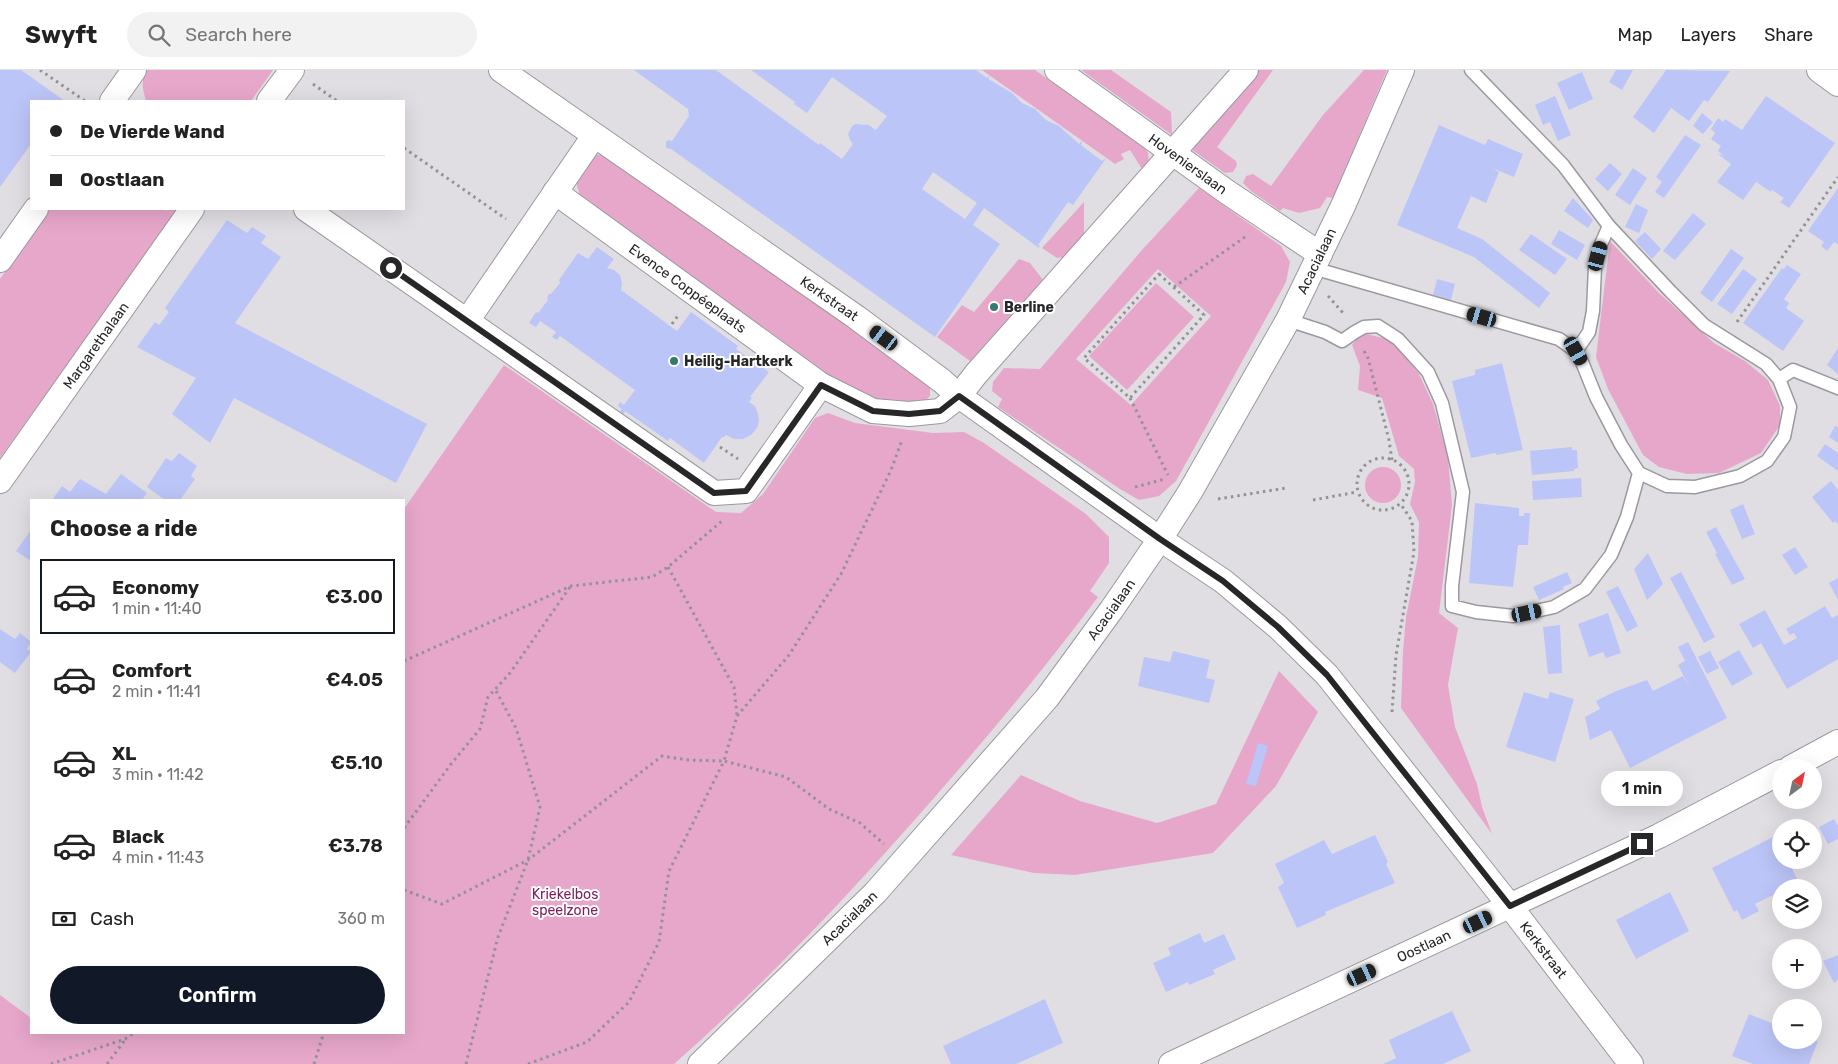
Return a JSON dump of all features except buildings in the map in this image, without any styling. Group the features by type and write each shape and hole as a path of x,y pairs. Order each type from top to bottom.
{"street":[{"path":"118,99 134,70"},
{"name":"Kerkstraat","path":"501,70 856,317 942,381 959,396 1160,539 1223,581 1278,627 1327,675 1510,906 1631,1064"},
{"name":"Hovenierslaan","path":"1058,70 1317,261"},
{"path":"959,396 976,374 1246,70"},
{"name":"Acacialaan","path":"700,1064 875,893 1041,705 1112,609 1190,492 1288,320 1343,206 1402,70"},
{"path":"1819,70 1838,84"},
{"path":"270,100 300,76"},
{"path":"467,321 594,136"},
{"name":"Evence Coppéeplaats","path":"555,192 821,385 873,411 909,414 940,411 959,396"},
{"path":"0,260 35,210"},
{"name":"Margarethalaan","path":"0,481 191,210"},
{"path":"307,210 714,493 746,491 821,385"},
{"path":"1807,759 1838,742"},
{"name":"Oostlaan","path":"1171,1064 1659,836 1772,777"}],"lane":[{"path":"1317,261 1559,339 1576,351 1620,445 1639,474 1667,486 1694,487 1740,476 1767,461 1784,437 1790,407 1779,379 1766,364 1704,325 1609,226 1563,165 1471,70"},
{"path":"1576,351 1588,332 1593,310 1595,268 1601,244 1609,226"},
{"path":"1288,320 1325,332 1342,341 1364,327 1378,326 1398,339 1428,372 1442,403 1463,492 1452,586 1452,606 1476,612 1513,616 1554,607 1585,589 1611,555 1627,516 1639,474"},
{"path":"1779,379 1793,370 1838,388"}],"path":[{"path":"40,70 85,100"},
{"path":"300,76 336,100"},
{"path":"405,149 508,220"},
{"path":"1725,339 1838,177"},
{"path":"1174,288 1248,234"},
{"path":"1129,488 1170,478 1130,398 1084,358 1159,274 1204,315 1130,398"},
{"path":"1327,294 1348,318"},
{"path":"1363,350 1368,358 1389,440 1392,460"},
{"path":"737,716 789,655 841,574 892,470 903,436"},
{"path":"720,447 742,461"},
{"path":"1378,458 1392,460 1399,464 1405,471 1408,479 1409,488 1406,496 1400,504 1393,508 1376,510 1361,500 1357,492 1358,474 1370,461 1378,458"},
{"path":"1213,500 1286,488"},
{"path":"405,661 571,586 652,577 668,567 722,521 746,491"},
{"path":"1313,500 1357,492"},
{"path":"1391,718 1396,655 1414,552 1412,521 1400,504"},
{"path":"528,1064 587,1042 629,1002 659,942 669,871 724,761 737,716 734,687 668,567"},
{"path":"405,827 450,764 480,729 488,697 510,673 571,586"},
{"path":"466,1064 498,937 528,860 540,807 516,728 495,689"},
{"path":"405,890 442,904 528,860 662,756 688,760 724,761 786,777 830,809 860,823 890,850"},
{"path":"51,1064 125,1039 132,1034"},
{"path":"314,1064 323,1034"},
{"path":"107,1064 125,1039"}],"green space":[{"path":"147,70 273,70 252,100 146,100 143,89"},
{"path":"982,70 1035,70 1143,146 1148,153 1149,163 1142,169 1130,150 1121,154 1124,159 1115,164"},
{"path":"1081,70 1111,70 1171,112 1172,135"},
{"path":"1257,70 1273,70 1217,147 1236,161 1237,165 1233,172 1225,173 1188,147"},
{"path":"1364,70 1387,70 1333,198 1327,197 1320,208 1299,213 1283,208 1280,211 1251,191 1243,183 1246,176 1253,174 1271,186 1323,115"},
{"path":"608,154 925,380 930,388 930,396 922,404 878,400 840,385 581,199 576,182 586,164 596,155"},
{"path":"1199,188 1281,246 1290,262 1286,282 1176,481 1159,496 1139,500 998,407 1002,399 992,391 993,382 1004,368 1040,369 1142,250","holes":["1158,269 1211,316 1131,405 1076,359"]},
{"path":"1084,202 1084,235 1065,257 1057,258 1042,248"},
{"path":"49,210 177,210 0,458 0,279"},
{"path":"1610,241 1659,293 1714,343 1745,361 1768,380 1780,406 1780,425 1761,453 1719,473 1687,474 1659,467 1643,455 1608,389 1596,357"},
{"path":"1019,259 1030,263 1043,280 970,361 937,337 962,305 974,312"},
{"path":"1156,283 1194,317 1127,390 1089,356"},
{"path":"1362,333 1387,339 1419,374 1433,404 1448,457 1452,505 1439,613 1458,628 1448,685 1455,727 1477,784 1482,807 1492,834 1401,708 1406,617 1418,557 1419,522 1410,504 1415,482 1414,469 1399,456 1382,398 1358,390 1360,366 1352,345"},
{"name":"Kriekelbos speelzone","path":"504,365 716,512 741,513 763,494 815,418 828,413 855,423 933,433 964,432 984,443 1086,514 1109,537 1109,563 1090,591 1098,597 997,725 933,799 808,936 709,1033 674,1064 0,1064 0,995 30,1017 30,1034 405,1034 405,508"},
{"path":"1383,467 1390,468 1396,472 1400,478 1400,492 1396,498 1390,502 1383,503 1376,502 1370,498 1366,492 1365,485 1366,478 1370,472 1376,468"},
{"path":"1279,671 1318,712 1276,786 1213,853 1075,875 1034,873 951,855 1021,775 1080,801 1157,823 1216,804"}],"place":[{"name":"Berline","path":"994,307"},
{"name":"Heilig-Hartkerk","path":"674,361"}],"route":[{"path":"391,268 714,493 746,491 821,385 873,411 909,414 940,411 959,396 1160,539 1223,581 1278,627 1327,675 1510,906 1642,844"}]}
